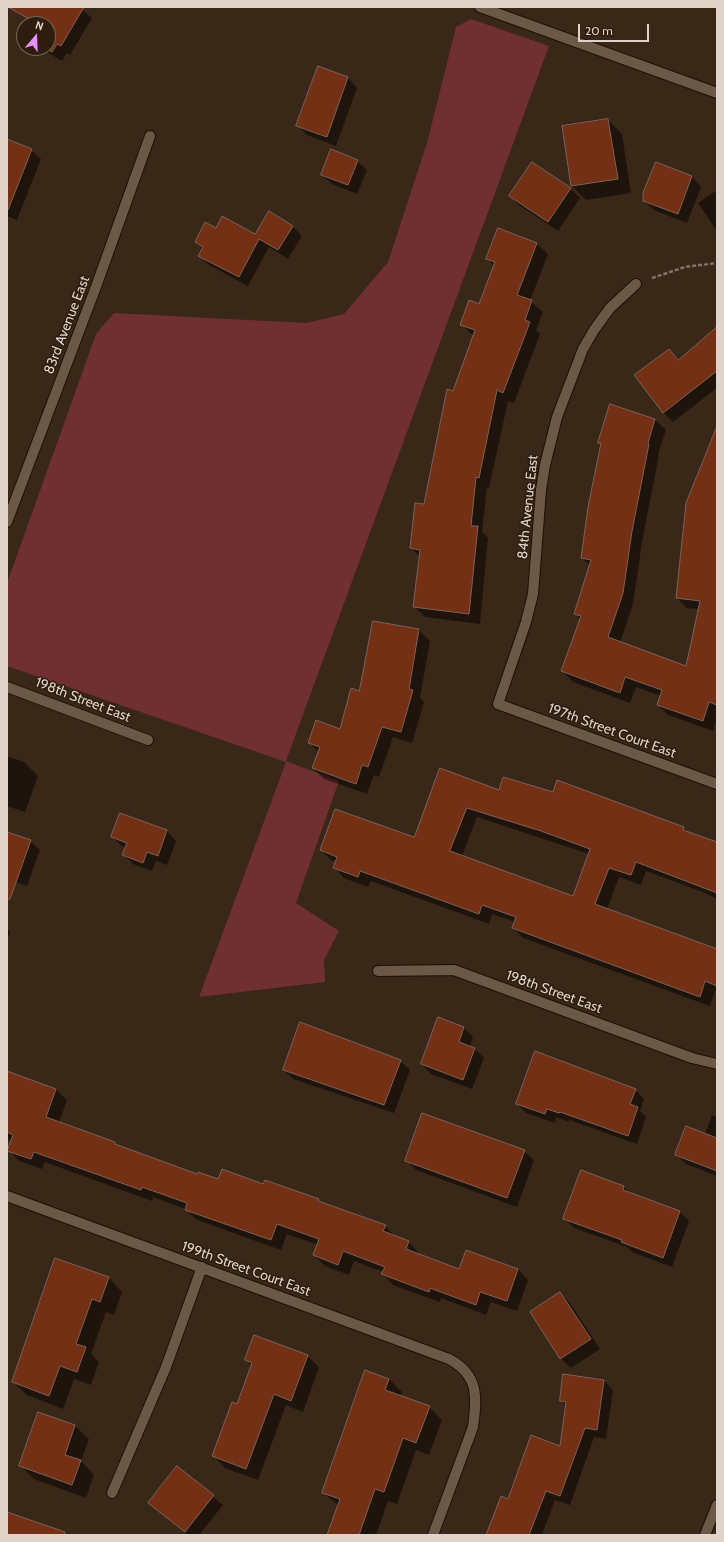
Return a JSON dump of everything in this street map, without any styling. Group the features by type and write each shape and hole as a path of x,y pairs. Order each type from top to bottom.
{"street":[{"path":"480,7 717,93"},
{"name":"83rd Avenue East","path":"7,522 97,284 150,136"},
{"name":"84th Avenue East","path":"498,704 526,622 533,594 541,490 545,465 557,417 587,342 610,308 636,284"},
{"name":"198th Street East","path":"7,687 148,740"},
{"name":"197th Street Court East","path":"498,704 717,784"},
{"name":"198th Street East","path":"378,971 454,970 692,1058 717,1064"},
{"name":"199th Street Court East","path":"7,1196 449,1359 461,1365 470,1376 475,1391 473,1427 433,1535"},
{"path":"112,1493 166,1368 202,1268"},
{"path":"705,1535 717,1505"}],"path":[{"path":"636,284 685,267 717,263"}],"shaded area":[{"path":"471,19 549,46 286,761 339,781 296,903 339,931 324,960 325,982 199,997 286,762 7,666 7,583 96,334 114,313 306,323 344,314 388,262 427,143 456,27"}],"building":[{"path":"8,7 84,7 61,46 57,44 56,46 56,16 24,16"},
{"path":"318,66 348,77 327,137 296,126"},
{"path":"608,119 618,179 571,186 562,126"},
{"path":"7,139 32,149 8,210 7,210"},
{"path":"331,149 358,160 348,185 321,175"},
{"path":"532,162 571,188 548,222 509,196"},
{"path":"656,162 692,176 678,214 643,201 643,193"},
{"path":"269,211 293,226 278,250 259,239 239,277 198,256 203,247 195,242 205,222 216,228 222,216 255,234"},
{"path":"498,228 537,243 517,295 532,300 525,320 530,322 503,393 497,390 479,478 476,477 471,526 478,526 469,614 413,607 420,550 410,548 415,503 424,504 447,389 453,391 475,330 460,325 469,300 479,304 495,262 486,259"},
{"path":"717,327 717,371 663,413 634,375 669,349 678,360"},
{"path":"610,404 655,419 648,443 632,531 623,593 608,637 686,666 700,601 676,598 686,503 717,426 717,705 709,702 703,721 657,705 662,690 625,677 620,693 561,671 581,616 574,614 591,560 581,558 588,507 601,443 598,443"},
{"path":"373,621 419,629 409,689 413,690 401,732 382,727 368,767 362,765 356,784 312,768 320,747 308,743 316,720 340,729 351,688 359,691"},
{"path":"440,768 499,790 503,777 553,792 557,780 684,827 683,830 717,842 717,893 636,862 631,875 609,868 595,904 717,949 717,986 705,981 700,997 512,928 516,917 482,905 479,914 360,871 358,877 333,868 337,857 320,850 335,809 414,837","holes":["467,808 541,831 590,849 573,896 450,851"]},
{"path":"120,813 167,830 158,856 147,852 143,863 122,855 127,843 111,837"},
{"path":"7,832 31,840 10,899 7,899"},
{"path":"438,1017 464,1027 459,1042 475,1048 463,1080 421,1064"},
{"path":"300,1022 401,1060 384,1105 283,1070"},
{"path":"535,1051 636,1089 630,1104 638,1107 628,1136 560,1112 547,1109 545,1114 516,1104"},
{"path":"7,1071 56,1089 46,1117 115,1142 115,1144 197,1174 198,1172 218,1179 222,1169 263,1184 265,1180 319,1199 318,1201 386,1225 383,1231 409,1241 406,1249 459,1269 466,1250 518,1269 507,1301 480,1292 476,1305 430,1288 429,1292 381,1274 385,1267 343,1251 338,1265 313,1255 319,1239 277,1224 271,1240 185,1210 187,1203 142,1187 141,1190 34,1152 31,1159 7,1151 13,1135 7,1132"},
{"path":"422,1113 525,1150 507,1198 405,1161"},
{"path":"686,1126 717,1138 717,1171 675,1155"},
{"path":"581,1170 624,1186 623,1190 680,1211 663,1258 621,1242 622,1240 563,1219"},
{"path":"55,1258 109,1277 100,1302 92,1299 76,1344 86,1347 77,1372 60,1366 49,1396 12,1382"},
{"path":"560,1292 591,1339 560,1359 530,1312"},
{"path":"254,1335 308,1355 291,1401 274,1394 246,1469 212,1456 232,1402 237,1404 252,1363 245,1360"},
{"path":"365,1370 389,1379 385,1390 430,1406 416,1443 403,1438 384,1492 375,1489 359,1535 327,1535 340,1499 322,1493"},
{"path":"563,1374 604,1380 597,1430 585,1428 560,1496 546,1491 529,1535 486,1535 501,1496 508,1499 531,1435 560,1446 566,1402 560,1401"},
{"path":"38,1412 75,1425 65,1455 81,1460 72,1485 19,1466"},
{"path":"177,1466 214,1495 185,1532 148,1503"},
{"path":"7,1512 65,1532 64,1535 7,1535"}]}
